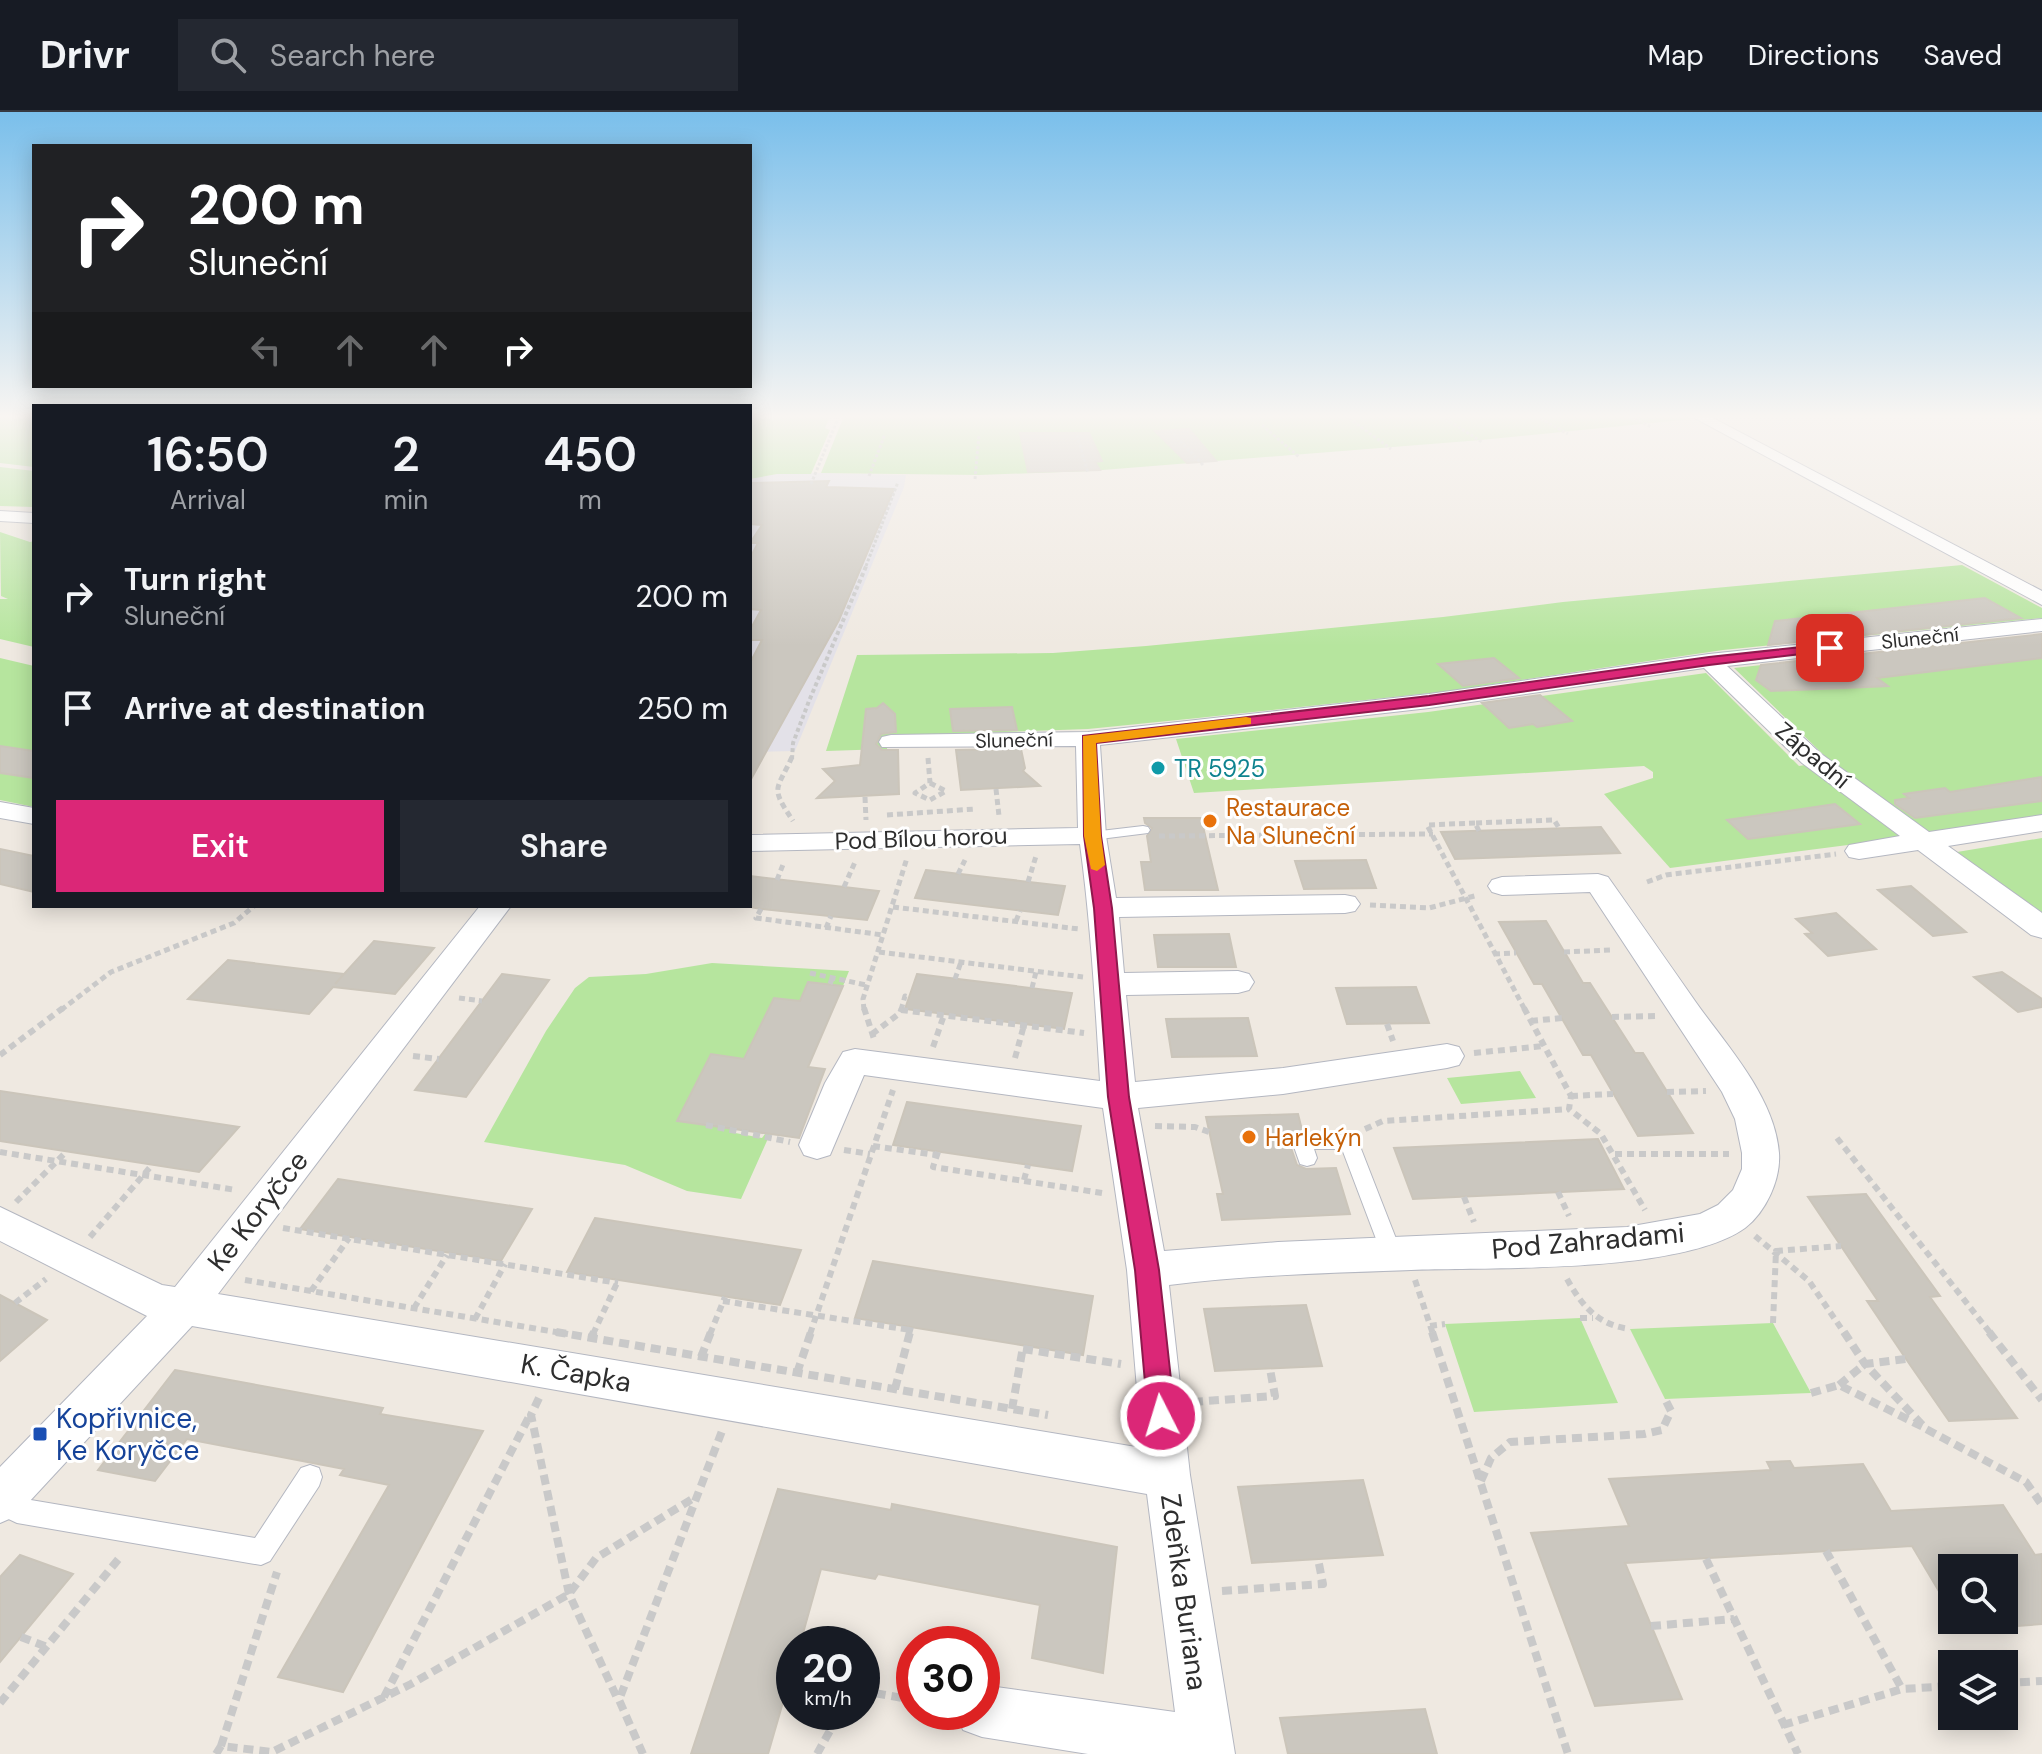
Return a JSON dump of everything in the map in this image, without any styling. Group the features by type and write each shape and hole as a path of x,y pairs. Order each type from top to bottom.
{"street":[{"path":"1842,493 2042,599"},
{"path":"0,516 32,518"},
{"name":"Sluneční","path":"891,742 1088,739 1429,701 1709,661 2042,625"},
{"name":"Západní","path":"1709,661 1811,758 2042,928"},
{"name":"Zdeňka Buriana","path":"1088,739 1100,981 1147,1270 1167,1475 1206,1744"},
{"path":"0,810 32,816"},
{"path":"1859,851 2042,823"},
{"name":"Pod Bílou horou","path":"752,843 1092,836"},
{"path":"1502,886 1598,883 1736,1085 1754,1117 1762,1150 1759,1174 1749,1199 1730,1218"},
{"path":"1095,919 1345,904"},
{"name":"Ke Koryčce","path":"0,1501 184,1306 268,1210 494,908"},
{"path":"1100,981 1238,982"},
{"path":"817,1145 842,1083 855,1061 1119,1097 1283,1081 1399,1060 1447,1056"},
{"name":"K. Čapka","path":"6,1214 157,1302 1167,1475"},
{"name":"Pod Zahradami","path":"1147,1270 1398,1254 1563,1238 1676,1237 1711,1228 1730,1218"},
{"path":"1000,1714 1206,1744"}],"lane":[{"path":"1092,836 1143,830"},
{"path":"1307,1158 1302,1141 1349,1141 1398,1254"},
{"path":"0,1501 17,1510 261,1552 310,1477"}],"path":[{"path":"788,842 794,827 777,797 778,781 792,759 793,743 809,701 854,598 894,493"},
{"path":"930,800 946,791 930,783 915,793 930,800 933,811"},
{"path":"996,789 1001,836"},
{"path":"887,815 975,809"},
{"path":"1559,828 1554,820 1427,825 1571,1096 1569,1109"},
{"path":"1475,823 1479,831"},
{"path":"1143,830 1161,836 1433,834"},
{"path":"878,1051 865,1018 866,985 893,907 911,838"},
{"path":"1647,882 1666,875 1859,851"},
{"path":"1345,904 1429,908 1466,900 1502,886"},
{"path":"947,913 951,903"},
{"path":"893,907 1016,921 1095,919"},
{"path":"0,1055 111,972 234,923 252,908"},
{"path":"761,909 756,918 883,935"},
{"path":"1016,921 1020,911"},
{"path":"826,928 831,916"},
{"path":"1564,952 1624,949"},
{"path":"879,952 1100,981"},
{"path":"1494,954 1516,953"},
{"path":"955,979 961,962"},
{"path":"1032,988 1036,972"},
{"path":"810,973 866,985"},
{"path":"830,984 833,976"},
{"path":"872,1034 901,1010 905,996 909,997"},
{"path":"456,998 482,1001"},
{"path":"901,1010 1097,1035"},
{"path":"932,1051 944,1015"},
{"path":"1612,1017 1668,1015"},
{"path":"1531,1021 1562,1018"},
{"path":"1387,1024 1391,1035"},
{"path":"1015,1061 1024,1025"},
{"path":"1447,1056 1544,1046"},
{"path":"399,1054 439,1059"},
{"path":"797,1373 897,1078"},
{"path":"1667,1092 1717,1091"},
{"path":"1571,1096 1613,1094"},
{"path":"1349,1141 1369,1126 1383,1121 1569,1109 1601,1134 1651,1222"},
{"path":"1149,1126 1195,1127 1209,1132"},
{"path":"1837,1138 2042,1400"},
{"path":"1734,1163 1735,1145"},
{"path":"873,1146 937,1153 933,1167 1111,1194"},
{"path":"0,1152 144,1175 268,1210 349,1238 618,1281 591,1338"},
{"path":"6,1214 66,1152"},
{"path":"1614,1154 1736,1154"},
{"path":"88,1240 152,1165"},
{"path":"1024,1180 1028,1165"},
{"path":"1558,1192 1563,1238 1575,1295 1593,1318 1614,1329 1630,1329"},
{"path":"1464,1197 1478,1233"},
{"path":"1730,1218 1776,1251 1809,1281 1865,1364 1926,1429"},
{"path":"311,1291 349,1238"},
{"path":"1776,1251 1841,1246"},
{"path":"1773,1323 1776,1251"},
{"path":"414,1308 448,1254"},
{"path":"1398,1254 1430,1326 1568,1754"},
{"path":"475,1319 505,1264"},
{"path":"15,1303 53,1273 40,1266"},
{"path":"235,1275 245,1280 1057,1417"},
{"path":"701,1357 724,1299 910,1329 895,1389"},
{"path":"1580,1318 1593,1318"},
{"path":"1430,1326 1445,1324"},
{"path":"1012,1409 1023,1347 1126,1364"},
{"path":"1811,1393 1839,1385 1865,1364 1906,1359"},
{"path":"1179,1403 1275,1396 1270,1369"},
{"path":"384,1697 506,1457 556,1370"},
{"path":"1839,1385 2026,1482 2042,1505"},
{"path":"1481,1484 1484,1466 1495,1450 1510,1442 1644,1434 1662,1430 1671,1411 1665,1399"},
{"path":"619,1700 733,1400"},
{"path":"531,1415 569,1594 643,1754"},
{"path":"261,1552 279,1566 219,1750 272,1752 384,1697 569,1594 596,1558 697,1496"},
{"path":"0,1703 140,1532"},
{"path":"1826,1551 1902,1689"},
{"path":"1206,1592 1323,1584 1318,1559"},
{"path":"1706,1559 1798,1754"},
{"path":"1651,1626 1734,1619"},
{"path":"21,1637 47,1647"},
{"path":"2018,1682 2042,1681"},
{"path":"1783,1725 1902,1689 1938,1687"},
{"path":"817,1754 830,1730"}],"shaded area":[{"path":"752,493 902,493 795,751 752,752"}],"green space":[{"path":"0,493 32,493 32,507 0,506"},
{"path":"0,532 32,542 32,647 0,639 0,599 8,599 1,596"},
{"path":"1962,565 2042,608 2042,618 1723,650 1440,692 1198,718 1088,729 888,736 887,749 826,751 857,655 1053,653 1146,646 1563,602"},
{"path":"2042,635 2042,815 1930,833 1831,762 1734,668"},
{"path":"0,658 32,666 32,807 0,800"},
{"path":"1706,673 1799,766 1805,765 1902,838 1670,868 1604,794 1653,778 1653,772 1644,766 1194,793 1176,739 1428,712"},
{"path":"2042,838 2042,913 1957,852"},
{"path":"712,963 849,971 843,986 809,982 800,1001 774,998 744,1059 711,1054 677,1121 731,1129 730,1132 762,1138 770,1134 741,1199 687,1191 625,1165 484,1142 546,1031 575,988 589,977 646,974"},
{"path":"1520,1071 1536,1098 1461,1104 1447,1078"},
{"path":"1580,1318 1618,1403 1474,1412 1445,1324"},
{"path":"1773,1323 1811,1393 1665,1399 1630,1329"}],"building":[{"path":"752,493 892,493 839,620 752,777 752,659 762,640 752,640 752,626 761,610 752,609 752,554 758,543 752,543 752,540 762,525 752,524"},
{"path":"1985,598 2021,618 1768,645 1775,621"},
{"path":"2042,634 2042,658 1877,678 1888,686 1771,691 1756,680 1761,665"},
{"path":"1494,658 1519,678 1463,686 1438,664"},
{"path":"1540,695 1572,721 1509,728 1482,703"},
{"path":"883,703 895,714 896,732 881,734 876,744 882,750 898,750 899,794 817,798 835,781 823,769 860,765 866,709 877,708"},
{"path":"1012,707 1017,730 953,731 950,709"},
{"path":"0,746 32,751 32,778 0,773"},
{"path":"1021,749 1023,771 1040,786 961,790 956,750"},
{"path":"2042,777 2042,801 1915,818 1895,804 1895,800 1909,798 1904,794 1945,788 1950,792"},
{"path":"1835,804 1860,824 1748,839 1727,820"},
{"path":"1144,818 1201,818 1218,890 1145,890 1141,862 1151,862 1147,836 1152,828"},
{"path":"1601,827 1620,853 1455,859 1441,832"},
{"path":"0,849 32,856 32,892 0,884"},
{"path":"1366,860 1376,888 1304,889 1295,861"},
{"path":"926,870 1065,886 1058,915 915,898"},
{"path":"752,876 879,891 867,920 752,907"},
{"path":"1911,886 1966,932 1933,936 1878,890"},
{"path":"1836,913 1876,949 1828,956 1805,934 1812,933 1796,919"},
{"path":"1546,921 1583,983 1590,983 1635,1053 1643,1053 1693,1133 1638,1136 1591,1055 1583,1055 1542,984 1534,984 1499,922"},
{"path":"1229,934 1236,967 1158,967 1154,935"},
{"path":"374,941 434,948 395,994 333,987 309,1014 188,999 228,960 344,974 335,984"},
{"path":"2002,972 2042,999 2042,1007 2018,1012 1974,977"},
{"path":"502,974 549,980 466,1097 415,1090"},
{"path":"917,974 1072,993 1064,1029 905,1009"},
{"path":"808,982 843,986 808,1067 825,1069 799,1138 677,1121 711,1054 744,1059 774,998 800,1001"},
{"path":"1416,987 1429,1023 1347,1024 1336,988"},
{"path":"1248,1018 1257,1056 1172,1057 1166,1019"},
{"path":"0,1091 239,1127 199,1172 0,1141"},
{"path":"907,1102 1081,1126 1072,1171 893,1145"},
{"path":"1298,1114 1302,1130 1292,1134 1289,1142 1297,1165 1306,1169 1336,1168 1350,1214 1222,1220 1217,1194 1223,1194 1206,1117"},
{"path":"1598,1139 1624,1189 1413,1199 1394,1148"},
{"path":"338,1179 532,1209 501,1261 300,1229"},
{"path":"1866,1194 1940,1296 1930,1297 2017,1418 1949,1421 1906,1359 1867,1301 1878,1301 1808,1197"},
{"path":"595,1218 801,1250 780,1305 567,1272"},
{"path":"873,1261 1093,1296 1083,1355 855,1318"},
{"path":"0,1295 47,1320 0,1361"},
{"path":"1306,1305 1322,1366 1215,1371 1204,1309"},
{"path":"175,1370 383,1408 380,1414 483,1431 343,1692 278,1677 389,1485 340,1475 344,1469 187,1439 155,1481 98,1470"},
{"path":"1790,1461 1794,1468 1863,1464 1891,1511 2003,1505 2035,1555 2042,1554 2042,1624 2018,1626 2018,1554 1938,1554 1938,1590 1912,1546 1625,1563 1682,1699 1595,1706 1531,1533 1629,1526 1609,1479 1771,1470 1767,1462"},
{"path":"1363,1480 1383,1555 1252,1563 1238,1487"},
{"path":"778,1489 891,1510 892,1504 1117,1547 1103,1673 1032,1658 1040,1605 878,1574 875,1579 821,1569 805,1626 776,1626 776,1726 768,1754 691,1754"},
{"path":"20,1555 73,1574 0,1662 0,1577"},
{"path":"1425,1709 1437,1754 1288,1754 1280,1718"}],"slow traffic":[{"path":"1097,865 1092,836 1088,739 1246,721"}],"place":[{"name":"TR 5925","path":"1158,768"},
{"name":"Restaurace Na Sluneční","path":"1210,821"},
{"name":"Harlekýn","path":"1249,1137"},
{"name":"Kopřivnice, Ke Koryčce","path":"40,1434"}],"route":[{"path":"1161,1416 1147,1270 1119,1097 1107,984 1103,908 1092,836 1088,739 1429,701 1709,661 1830,648"}]}
